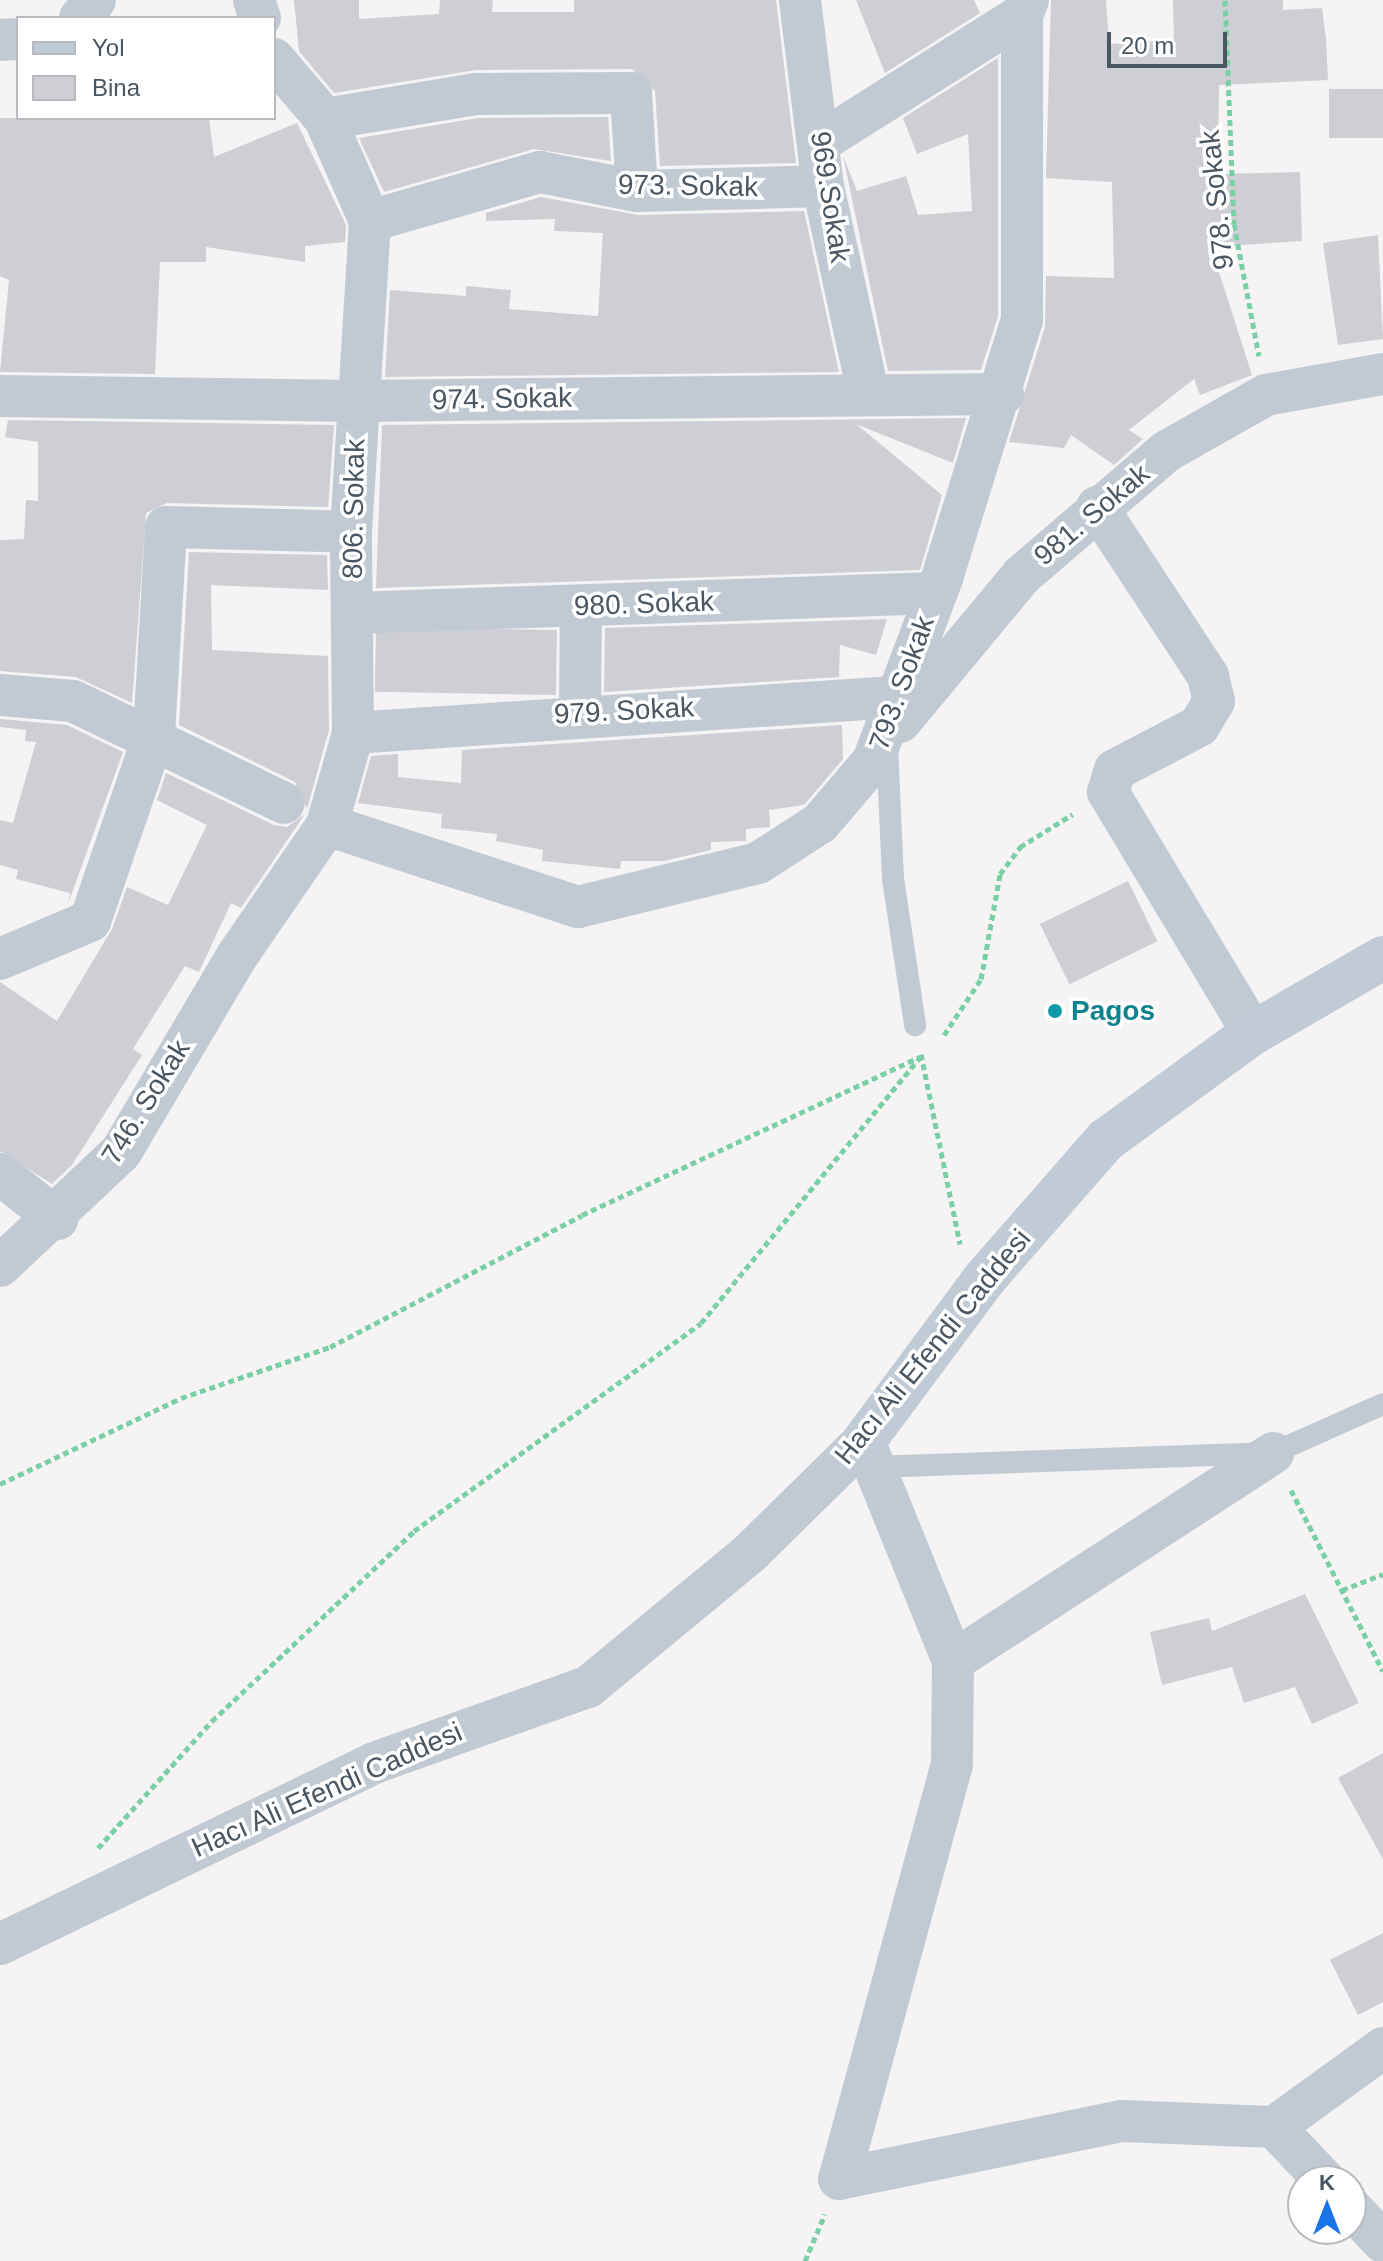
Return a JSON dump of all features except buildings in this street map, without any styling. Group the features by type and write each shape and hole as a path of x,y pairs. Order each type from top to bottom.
{"street":[{"path":"82,16 95,0"},
{"name":"969.Sokak","path":"800,0 820,142 823,186 868,392"},
{"path":"820,142 1025,8"},
{"name":"793. Sokak","path":"327,825 578,907 758,863 820,823 880,751 895,697 936,593 1003,394 1022,320 1025,8"},
{"name":"806. Sokak","path":"237,956 327,825 353,733 351,532 370,221 325,119 276,61"},
{"path":"325,119 476,94 631,93 637,191"},
{"name":"973. Sokak","path":"370,221 540,172 637,191 823,186"},
{"name":"981. Sokak","path":"880,751 1021,576 1097,507 1167,451 1266,395 1383,374"},
{"name":"974. Sokak","path":"0,396 357,401 868,392 1003,394"},
{"path":"1097,507 1208,676 1214,701 1199,726 1115,770 1108,792 1253,1033"},
{"path":"0,959 90,921 154,735 166,527 351,532"},
{"name":"980. Sokak","path":"352,613 936,593"},
{"path":"580,712 581,607"},
{"path":"0,695 73,701 154,735 284,803"},
{"name":"979. Sokak","path":"353,733 580,712 895,697"},
{"name":"746. Sokak","path":"0,1266 57,1219 121,1152 237,956"},
{"name":"Hacı Ali Efendi Caddesi","path":"0,1944 374,1763 588,1687 869,1454 978,1286 1106,1140 1253,1033 1383,958"},
{"path":"0,1174 57,1219"},
{"path":"953,1661 1273,1453"},
{"path":"869,1454 953,1661 952,1764 839,2179 1122,2121 1274,2127 1383,2048"},
{"path":"1274,2127 1310,2165"},
{"path":"1367,2225 1383,2242"}],"lane":[{"path":"880,751 893,879 915,1025"},
{"path":"869,1454 1273,1453 1383,1404"}],"path":[{"name":"978. Sokak","path":"1225,0 1234,224 1266,395"},
{"path":"88,1860 212,1721 414,1531 701,1323 922,1056 955,1025 981,979 1000,874 1020,847 1108,792"},
{"path":"915,1025 950,1203"},
{"path":"0,1484 181,1398 330,1347 568,1222 922,1056"},
{"path":"1273,1453 1383,1671"},
{"path":"1342,1590 1383,1574"},
{"path":"805,2261 839,2179"}],"place":[{"name":"Pagos","path":"1055,1011"}]}
